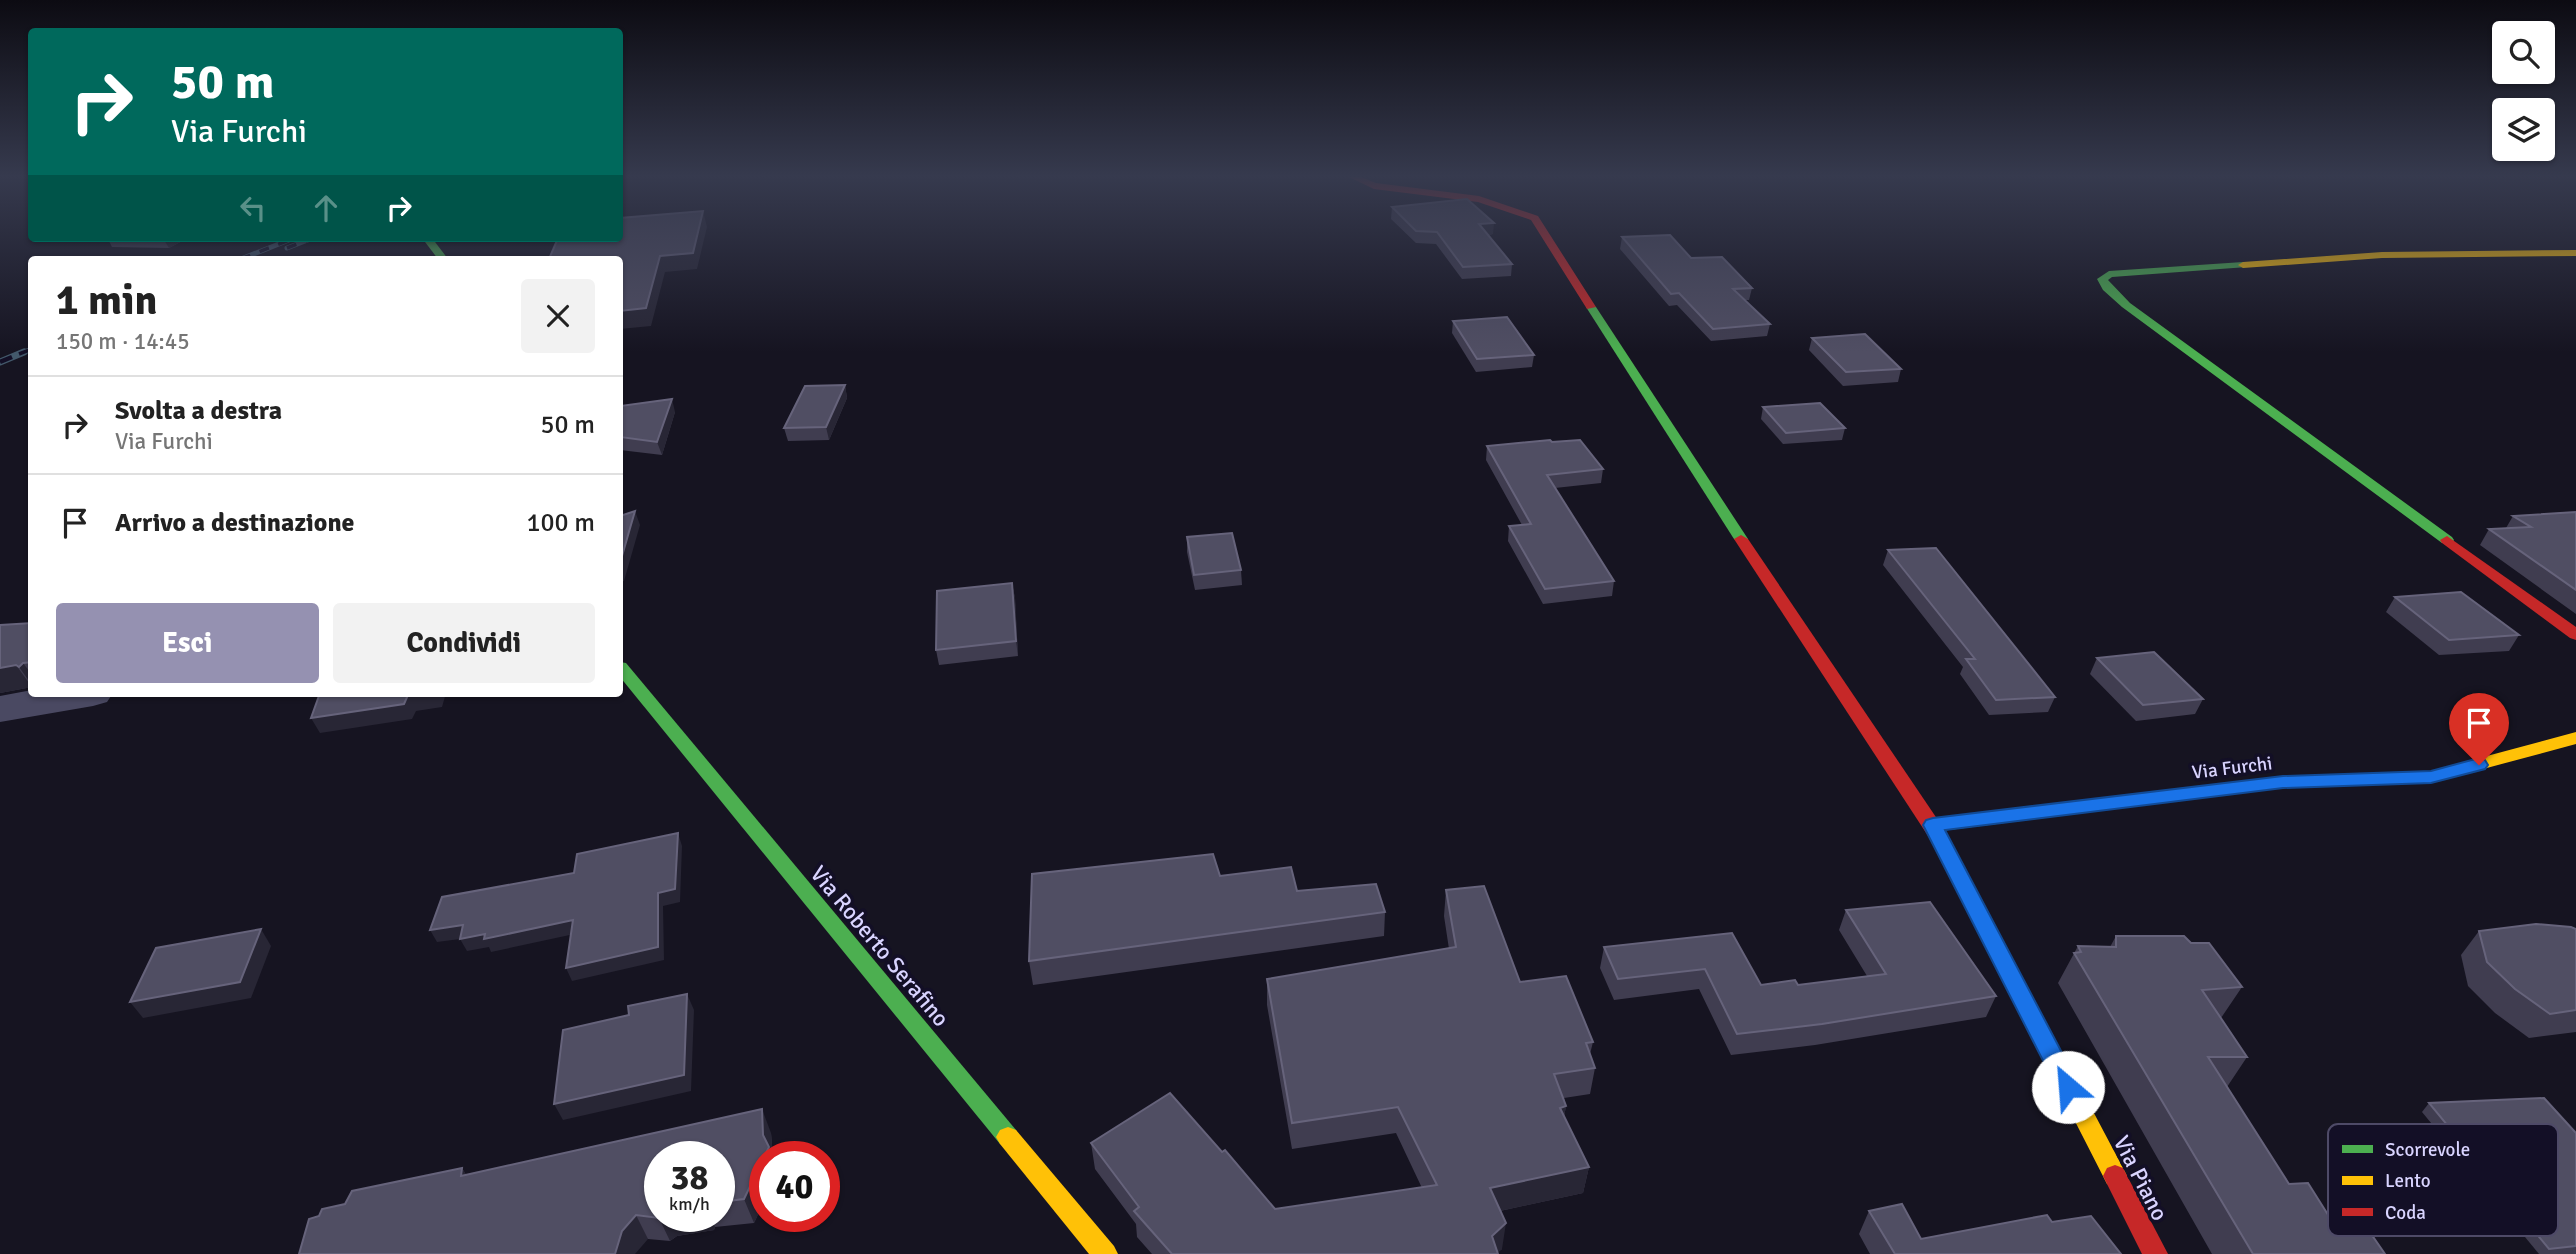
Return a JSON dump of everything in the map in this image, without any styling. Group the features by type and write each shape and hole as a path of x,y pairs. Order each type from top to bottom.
{"street":[{"name":"Via Piano","path":"1546,236 1690,462 1933,825 2155,1254"},
{"path":"430,242 441,256"},
{"path":"2576,253 2382,255 2125,272 2109,274 2102,279 2107,288 2126,305 2576,635"},
{"name":"Via Roberto Serafino","path":"623,671 1105,1254"},
{"path":"0,709 70,697"},
{"name":"Via Furchi","path":"1933,825 2283,782 2431,777 2576,738"}],"building":[{"path":"623,236 697,236 693,253 660,256 646,308 623,311 623,256 550,256 556,242 623,242"},
{"path":"1440,236 1489,236 1512,264 1463,267"},
{"path":"1670,236 1691,258 1722,257 1752,288 1733,289 1770,324 1713,329 1679,293 1671,294 1622,237"},
{"path":"1507,317 1534,355 1477,359 1453,321"},
{"path":"1865,334 1901,369 1846,372 1812,338"},
{"path":"845,385 826,427 784,428 805,386"},
{"path":"672,399 657,442 623,437 623,406"},
{"path":"1820,403 1845,428 1786,433 1763,407"},
{"path":"1580,440 1603,469 1547,475 1614,581 1545,589 1509,526 1531,524 1487,446"},
{"path":"635,511 623,553 623,515"},
{"path":"2576,512 2576,590 2489,529 2531,527 2513,516"},
{"path":"1232,533 1241,570 1194,575 1187,537"},
{"path":"1936,548 2055,697 1996,700 1966,659 1975,659 1888,550"},
{"path":"1012,583 1016,641 936,650 937,591"},
{"path":"2461,592 2519,635 2449,640 2395,597"},
{"path":"28,623 28,662 19,667 16,665 0,668 0,625"},
{"path":"2154,652 2203,699 2143,705 2097,658"},
{"path":"319,697 407,697 404,704 311,718"},
{"path":"678,833 675,889 658,893 658,947 566,968 573,920 484,939 485,934 460,939 463,925 430,930 442,897 574,873 577,854"},
{"path":"1213,854 1220,876 1291,867 1297,891 1376,884 1385,912 1029,961 1032,874"},
{"path":"1484,886 1520,982 1566,976 1593,1042 1586,1043 1595,1068 1554,1074 1566,1106 1560,1108 1589,1167 1490,1188 1506,1223 1492,1236 1498,1254 1172,1254 1134,1211 1139,1207 1091,1143 1170,1093 1222,1152 1225,1150 1275,1209 1437,1185 1398,1107 1292,1123 1267,979 1456,947 1446,890"},
{"path":"1930,902 1996,996 1822,1024 1737,1034 1705,969 1618,979 1604,947 1732,933 1761,985 1795,980 1798,985 1886,974 1846,910"},
{"path":"2536,924 2576,929 2576,1010 2550,1014 2515,989 2487,962 2479,931"},
{"path":"261,929 240,982 130,1002 156,948"},
{"path":"2116,936 2184,936 2191,943 2209,943 2242,987 2202,990 2247,1057 2208,1057 2289,1184 2308,1183 2328,1215 2328,1236 2373,1236 2385,1254 2253,1254 2074,953 2081,952 2078,946 2116,947"},
{"path":"687,994 684,1075 554,1104 563,1030 629,1015 628,1006"},
{"path":"2544,1098 2576,1133 2576,1246 2549,1249 2538,1236 2558,1236 2558,1124 2446,1124 2429,1103"},
{"path":"762,1109 763,1135 766,1141 749,1141 749,1189 744,1199 735,1200 735,1141 644,1141 644,1216 636,1215 622,1231 615,1254 299,1254 309,1219 319,1216 322,1209 345,1204 352,1191 462,1168 461,1176"},
{"path":"1902,1204 1921,1239 2047,1215 2052,1222 2091,1216 2121,1254 1895,1254 1869,1211"}],"railway":[{"path":"249,256 284,242"},
{"path":"287,248 303,242"},
{"path":"22,353 28,351"},
{"path":"0,362 22,353"}],"traffic: fast":[{"path":"430,242 441,256"},
{"path":"2243,265 2109,274 2102,279 2107,288 2126,305 2447,540"},
{"path":"1591,307 1741,539"},
{"path":"623,671 1008,1137"},
{"path":"1933,825 2283,782 2371,779"}],"traffic: slow":[{"path":"2243,265 2382,255 2576,253"},
{"path":"2371,779 2431,777 2576,738"},
{"path":"1939,837 2115,1176"},
{"path":"1008,1137 1105,1254"}],"traffic: jam":[{"path":"1546,236 1591,307"},
{"path":"1741,539 1939,837"},
{"path":"2447,540 2576,635"},
{"path":"2115,1176 2155,1254"}],"route":[{"path":"2068,1087 1933,825 2283,782 2431,777 2479,765"}]}
